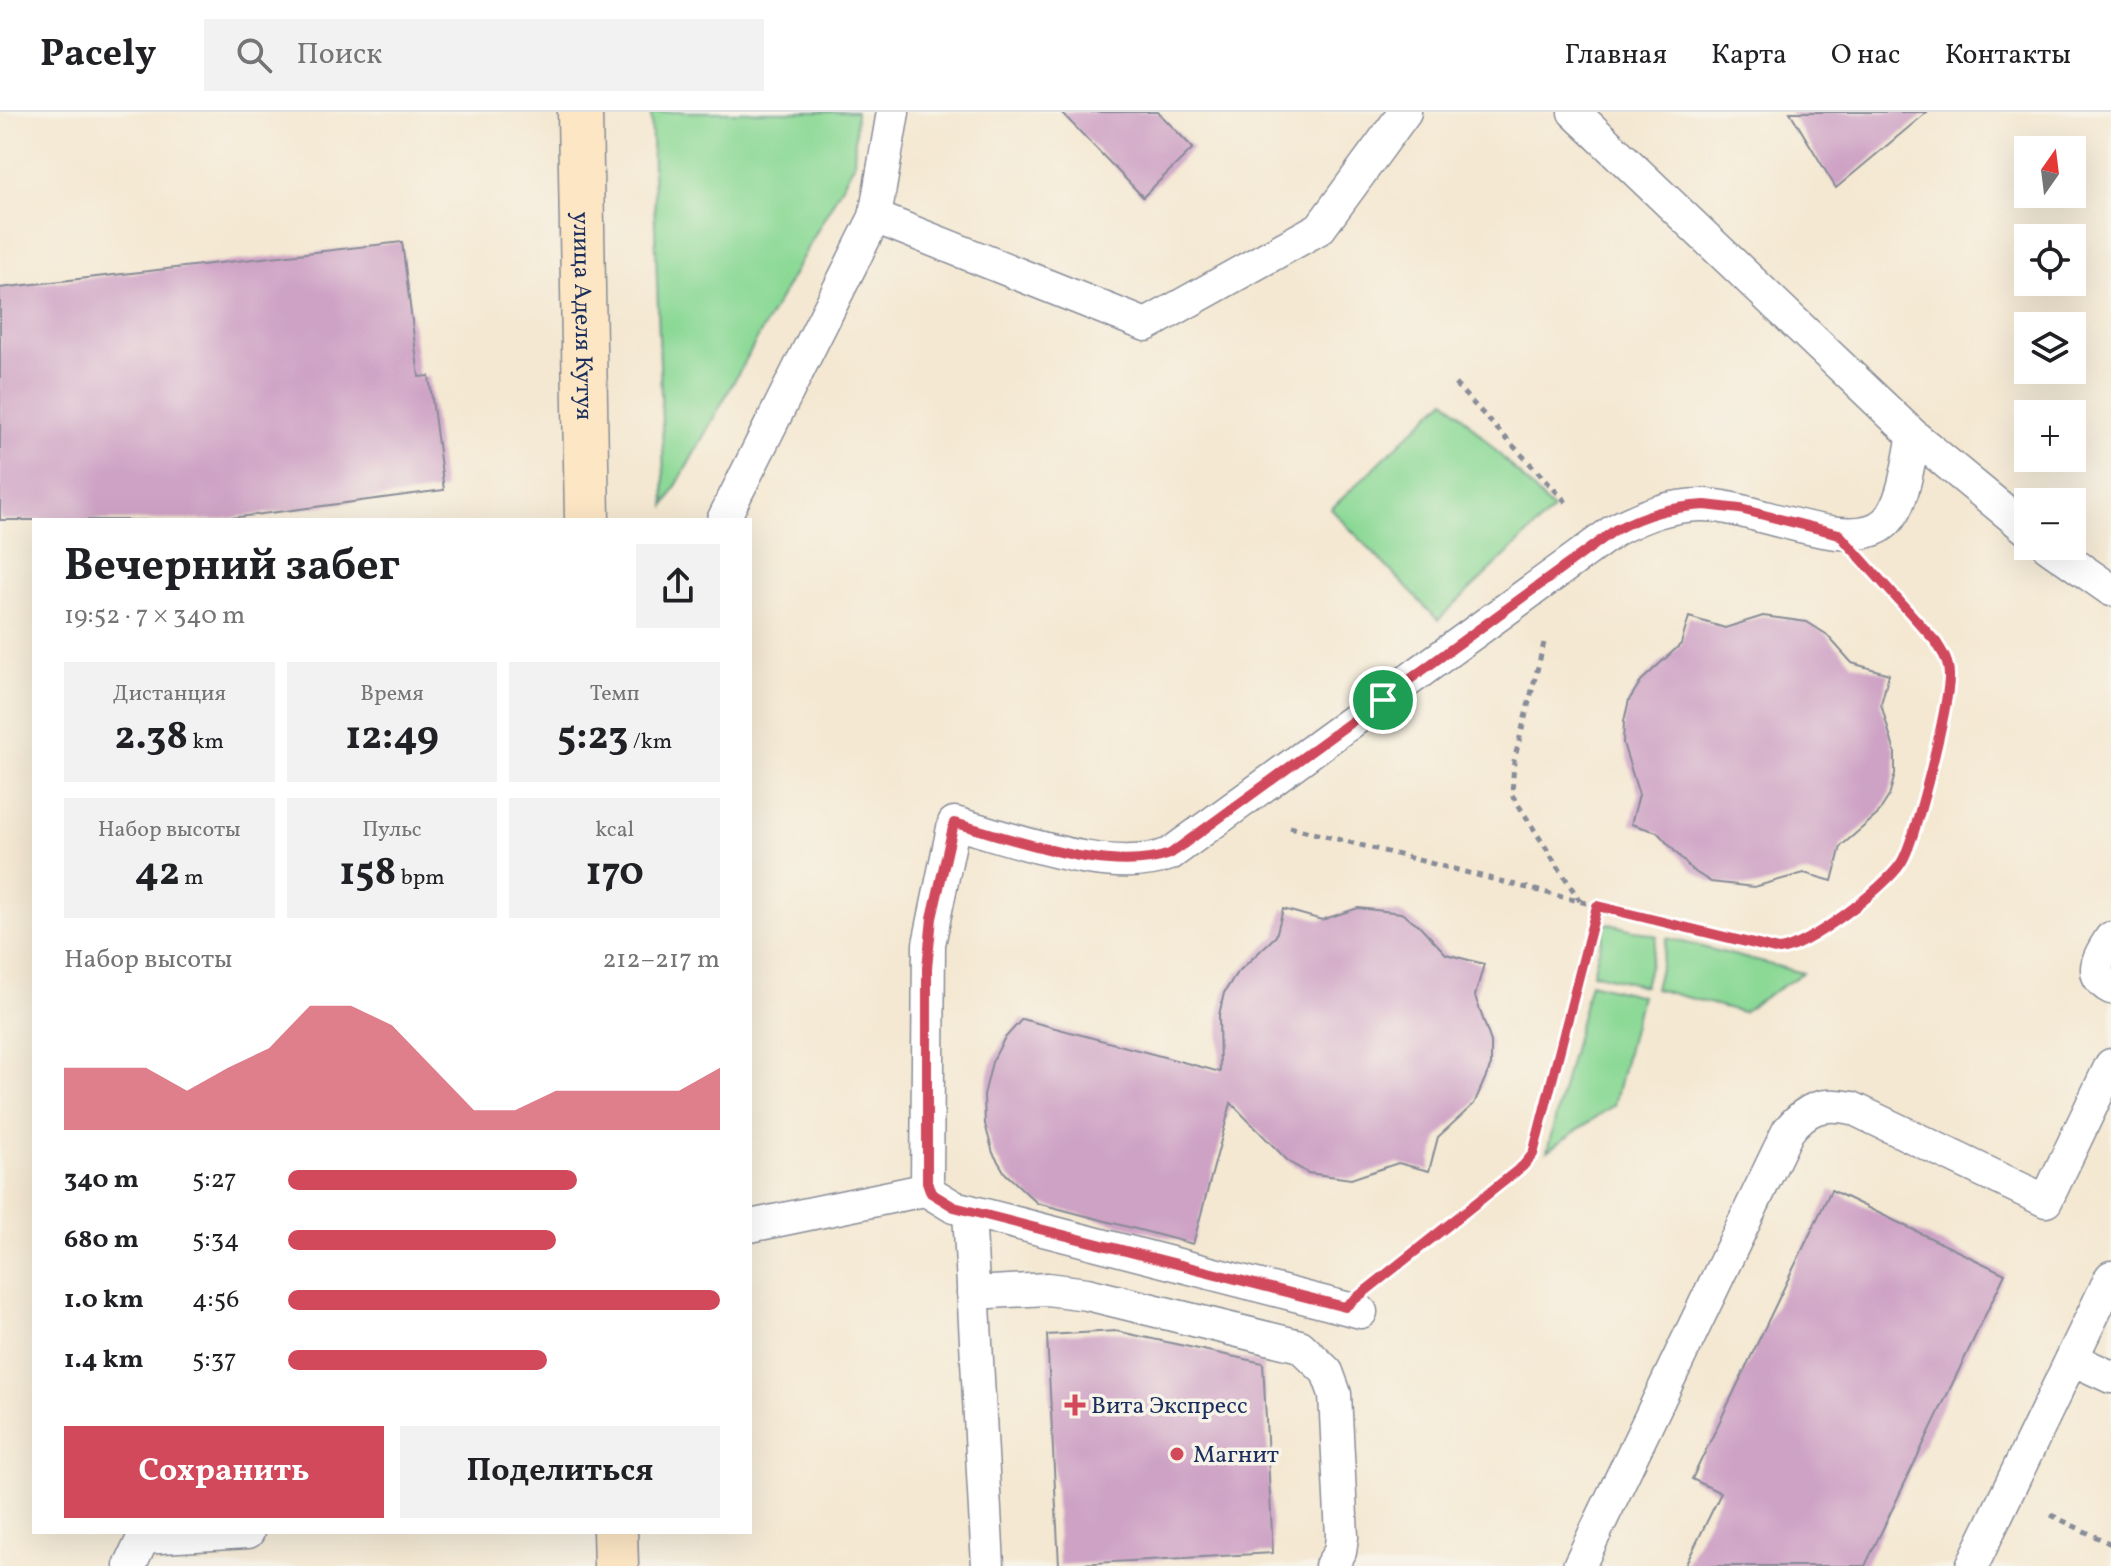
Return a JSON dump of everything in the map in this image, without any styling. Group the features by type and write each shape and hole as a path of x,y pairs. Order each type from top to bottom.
{"street":[{"name":"улица Аделя Кутуя","path":"580,112 587,518"},
{"path":"615,1534 616,1566"}],"lane":[{"path":"724,518 875,217 893,112"},
{"path":"875,217 1146,325 1320,228 1405,112"},
{"path":"1574,112 1914,436 2014,518"},
{"path":"1353,1309 947,1205 929,1189 927,968 935,904 954,823 1110,862 1150,862 1183,847 1602,540 1642,516 1673,507 1705,505 1740,509 1839,534 1858,535 1886,522 1896,508 1914,436"},
{"path":"2068,560 2111,590"},
{"path":"2111,938 2099,957 2096,971 2103,984 2111,988"},
{"path":"1579,1566 1788,1131 1800,1115 1830,1104 1852,1108 2046,1201 2111,1065"},
{"path":"752,1226 929,1189"},
{"path":"969,1211 988,1566"},
{"path":"1972,1566 2111,1277"},
{"path":"973,1293 1047,1289 1087,1294 1281,1340 1316,1358 1327,1372 1335,1394 1342,1537 1340,1552 1331,1566"},
{"path":"2072,1359 2111,1377"},
{"path":"130,1566 143,1538 213,1534"}],"path":[{"path":"1455,384 1602,540"},
{"path":"1231,812 1765,949 1791,949 1899,867 1911,840 1949,691 1950,672 1936,642 1839,534"},
{"path":"1563,569 1511,779 1512,795 1521,813 1581,902"},
{"path":"1353,1309 1523,1166 1533,1154 1597,906"},
{"path":"2007,1494 2111,1544"}],"green space":[{"path":"651,112 856,112 854,164 665,506"},
{"path":"1446,399 1553,510 1438,620 1331,509"},
{"path":"1606,923 1657,936 1644,986 1593,973"},
{"path":"1667,938 1803,973 1742,1012 1655,989"},
{"path":"1590,983 1641,996 1614,1105 1547,1151"}],"building":[{"path":"1061,112 1158,112 1193,148 1143,197"},
{"path":"1790,112 1927,112 1836,188"},
{"path":"402,242 419,377 429,376 444,490 231,518 0,520 0,288"},
{"path":"1763,616 1807,622 1826,634 1852,663 1889,674 1881,704 1895,753 1895,774 1889,796 1877,815 1841,846 1832,881 1804,873 1754,887 1711,882 1692,870 1657,832 1631,824 1639,795 1623,743 1624,721 1629,700 1641,681 1681,644 1689,617 1725,628"},
{"path":"1358,908 1401,913 1419,925 1446,954 1484,964 1475,996 1491,1042 1491,1065 1474,1104 1438,1137 1429,1171 1398,1163 1351,1179 1308,1173 1289,1162 1231,1103 1193,1244 1037,1203 1005,1173 993,1153 985,1124 984,1095 992,1062 1004,1039 1022,1019 1220,1072 1219,1015 1224,993 1236,974 1276,936 1283,909 1322,920"},
{"path":"1831,1190 2005,1274 1865,1566 1685,1566 1721,1493 1692,1479"},
{"path":"1116,1331 1263,1363 1273,1553 1059,1565 1047,1335"}],"place":[{"name":"Вита Экспресс","path":"1075,1405"},
{"name":"Магнит","path":"1177,1454"}],"route":[{"path":"1705,505 1740,509 1839,534 1936,642 1950,672 1949,691 1911,840 1899,867 1886,880 1791,949 1765,949 1597,906 1533,1154 1523,1166 1345,1307 954,1207 931,1193 927,1182 927,968 932,918 954,823 1110,862 1150,862 1183,847 1383,700 1615,530 1642,516 1673,507 1705,505"}]}
